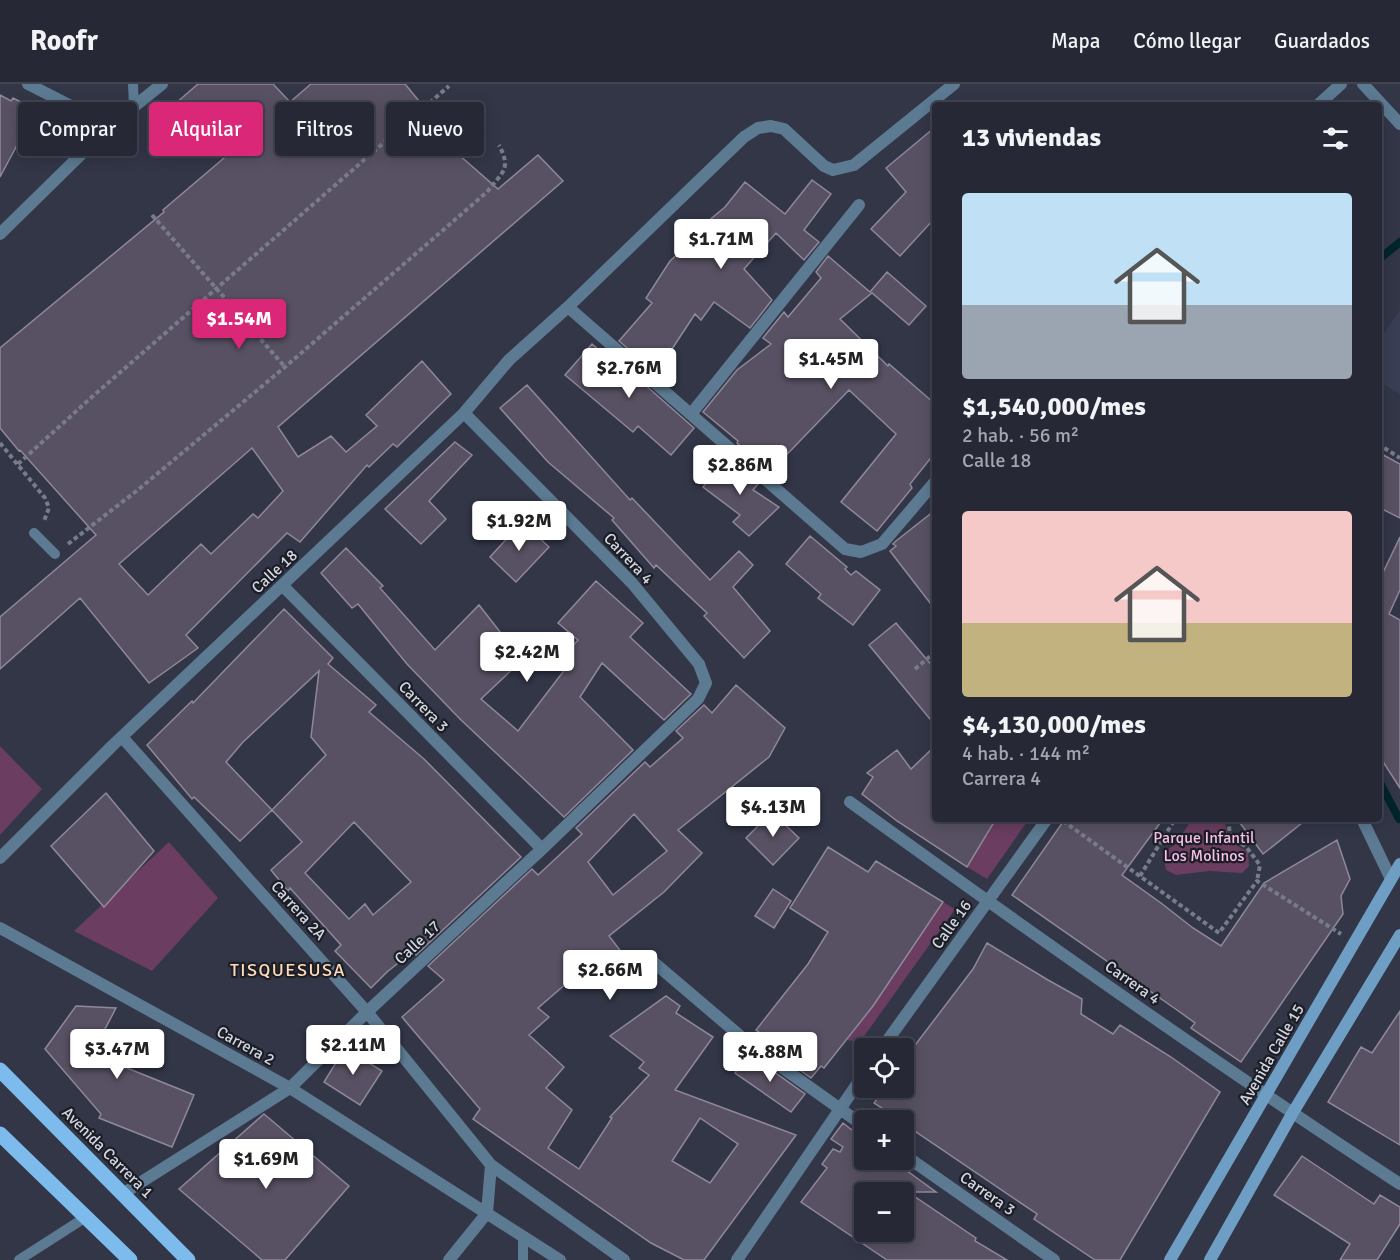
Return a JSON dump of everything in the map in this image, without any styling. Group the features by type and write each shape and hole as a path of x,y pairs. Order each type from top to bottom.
{"main road":[{"name":"Avenida Calle 15","path":"1170,1260 1400,864"},
{"path":"1210,1260 1292,1114 1400,935"},
{"name":"Avenida Carrera 1","path":"0,1070 189,1260"},
{"path":"0,1134 130,1260"}],"street":[{"path":"28,84 63,102"},
{"path":"137,104 162,84"},
{"name":"Calle 18","path":"0,858 122,737 465,413 509,360 568,307 744,137 758,128 771,126 784,129 824,166 833,170 854,165 954,84"},
{"path":"1321,102 1341,84"},
{"path":"1364,84 1380,102"},
{"path":"1382,104 1400,124"},
{"path":"0,234 79,156"},
{"path":"691,414 859,206"},
{"path":"568,307 845,549 861,552 882,544 932,485"},
{"name":"Carrera 4","path":"465,413 632,583 699,664 706,683"},
{"name":"Carrera 3","path":"283,586 542,849"},
{"name":"Calle 17","path":"124,1193 290,1088 367,1012 542,849 698,699 706,683"},
{"name":"Carrera 2A","path":"122,737 367,1012 491,1165"},
{"name":"Carrera 4","path":"850,802 988,902 1292,1114 1400,1184"},
{"name":"Calle 16","path":"889,1038 1045,822"},
{"path":"1363,822 1391,879"},
{"name":"Carrera 2","path":"0,928 290,1088 560,1260"},
{"path":"651,960 752,1046 854,1119"},
{"path":"737,1260 854,1088"},
{"name":"Carrera 3","path":"914,1162 1054,1260"},
{"path":"449,1260 487,1213 491,1165"},
{"path":"491,1165 624,1260"}],"lane":[{"path":"133,84 134,102"},
{"path":"34,533 55,554"},
{"path":"19,1260 87,1217"},
{"path":"523,1236 523,1260"}],"path":[{"path":"18,464 449,86"},
{"path":"55,554 139,489 285,367 487,192 505,168 507,160 499,145"},
{"path":"152,214 285,367"},
{"path":"0,443 45,498 49,508 46,518 34,533"},
{"path":"1382,447 1400,458"},
{"path":"915,669 932,655"},
{"path":"1064,822 1219,933 1257,881 1260,865 1247,848 1230,834 1228,822"},
{"path":"1140,876 1173,822"},
{"path":"1257,881 1354,942"}],"shaded area":[{"path":"1400,310 1400,394 1382,384 1382,336"}],"green space":[{"path":"0,746 42,789 0,835"},
{"path":"995,822 1027,822 987,879 967,867"},
{"name":"Parque Infantil Los Molinos","path":"1190,822 1225,822 1231,839 1237,846 1248,852 1249,866 1242,873 1209,871 1176,875 1166,870 1164,858 1166,850 1175,845"},
{"path":"169,842 218,898 152,971 74,931"},
{"path":"943,902 955,909 863,1038 854,1038 854,1041 847,1040 873,1006"}],"building":[{"path":"198,84 273,84 290,102 311,84 405,84 420,102 386,102 386,156 460,156 498,189 538,155 563,181 278,427 298,457 331,436 346,452 377,426 366,415 422,361 451,394 397,447 393,444 369,467 367,465 300,542 287,533 186,635 198,648 149,683 80,598 0,669 0,617 96,535 0,428 0,348 164,212 163,210 224,158 222,156 263,156 263,102 177,102","holes":["252,448 283,491 258,518 253,514 211,554 201,544 148,595 119,564"]},
{"path":"0,95 11,101 13,98 21,102 18,102 18,143 0,177"},
{"path":"932,130 932,221 900,256 871,229 906,192 886,168"},
{"path":"812,180 831,194 804,230 819,242 804,260 776,233 744,269 772,300 750,328 714,302 701,320 695,314 670,352 673,355 657,374 619,341 652,303 646,298 670,261 700,228 725,207 745,182 785,214"},
{"path":"828,256 870,292 887,272 926,306 909,325 872,293 840,319 888,366 889,364 932,401 932,456 910,484 912,488 877,531 841,502 896,434 849,390 770,472 703,412 737,370 771,344 763,338 784,312 788,317 821,278 816,272"},
{"path":"592,344 606,356 609,353 694,428 671,455 638,426 633,432 565,375"},
{"path":"527,385 630,500 632,498 710,580 739,551 753,565 733,587 770,631 744,658 704,616 707,613 656,565 654,568 612,520 614,518 548,462 500,408"},
{"path":"455,442 472,455 429,501 446,519 421,544 385,509"},
{"path":"1382,454 1400,464 1400,518 1382,509"},
{"path":"726,456 758,484 753,490 779,507 749,536 733,522 740,515 703,487"},
{"path":"932,513 932,605 890,551 896,546 893,544"},
{"path":"522,522 549,547 516,582 490,557"},
{"path":"810,536 847,567 845,569 851,575 856,571 880,590 853,625 818,598 821,594 786,564"},
{"path":"1400,537 1400,590 1389,614 1400,620 1400,788 1382,760 1382,575"},
{"path":"346,548 383,586 380,588 435,650 479,605 522,660 481,699 518,731 566,668 560,660 578,640 558,623 596,581 643,623 630,637 691,694 664,720 602,663 580,697 633,750 564,817 460,719 407,664 358,604 352,608 321,573"},
{"path":"284,609 333,658 328,664 376,705 369,712 424,759 521,857 416,955 412,952 371,988 335,951 341,945 290,888 288,891 271,870 302,842 272,810 240,841 194,797 192,799 147,745 192,701 193,703","holes":["319,671 311,737 326,755 272,810 226,762 243,742","354,822 411,882 373,915 365,904 349,919 305,873"]},
{"path":"896,623 932,666 932,722 869,645"},
{"path":"736,685 785,728 769,757 678,830 702,853 664,892 609,936 629,962 595,987 582,970 538,1008 549,1017 529,1035 564,1067 546,1088 572,1110 548,1148 579,1169 612,1118 610,1117 649,1075 639,1068 644,1062 610,1036 666,996 680,1006 676,1013 713,1037 675,1090 796,1135 704,1260 684,1260 651,1243 473,1119 480,1109 402,1017 444,980 428,966 532,869 538,875 582,834 576,828 645,762 650,767 683,738 676,731 704,705 712,713","holes":["634,814 667,851 613,895 588,862","700,1118 738,1144 710,1183 672,1161"]},
{"path":"932,749 932,822 994,822 967,867 897,821 862,794 873,777 867,773 897,750 911,769"},
{"path":"106,793 154,851 104,907 51,846"},
{"path":"772,812 799,838 773,865 746,838"},
{"path":"1063,822 1161,822 1122,875 1221,946 1264,883 1337,840 1350,879 1341,896 1343,914 1241,1062 1191,1028 1195,1023 1012,895"},
{"path":"1239,822 1303,822 1263,854"},
{"path":"828,847 868,872 876,861 943,902 873,1006 824,1068 821,1066 811,1078 759,1041 763,1035 756,1030 808,964 828,932 790,908"},
{"path":"773,889 791,901 774,928 755,916"},
{"path":"987,943 1082,999 1081,1014 1113,1034 1120,1025 1171,1057 1220,1092 1120,1260 1095,1260 1034,1219 1037,1214 914,1130 914,1110 885,1110 874,1103 878,1098 914,1098 914,1047 973,969"},
{"path":"76,1006 116,1008 92,1054 194,1095 172,1147 99,1118 101,1114 45,1049"},
{"path":"1400,1011 1400,1145 1328,1102 1361,1047 1372,1053"},
{"path":"345,1048 382,1071 360,1105 324,1082"},
{"path":"749,1054 805,1094 791,1112 735,1073"},
{"path":"264,1114 349,1186 285,1260 262,1260 179,1189"},
{"path":"843,1123 852,1130 854,1129 854,1170 906,1170 936,1192 914,1192 914,1182 854,1182 854,1238 801,1202 827,1168 822,1164 833,1149 840,1152 843,1147 831,1139"},
{"path":"1302,1156 1374,1204 1380,1195 1400,1207 1400,1224 1377,1260 1340,1260 1350,1244 1274,1195"},
{"path":"914,1196 976,1238 975,1241 1007,1260 887,1260 860,1242 914,1242"}],"waterway":[{"path":"1382,257 1400,242"},
{"path":"1382,787 1399,819"}],"district":[{"name":"TISQUESUSA","path":"288,970"}]}
